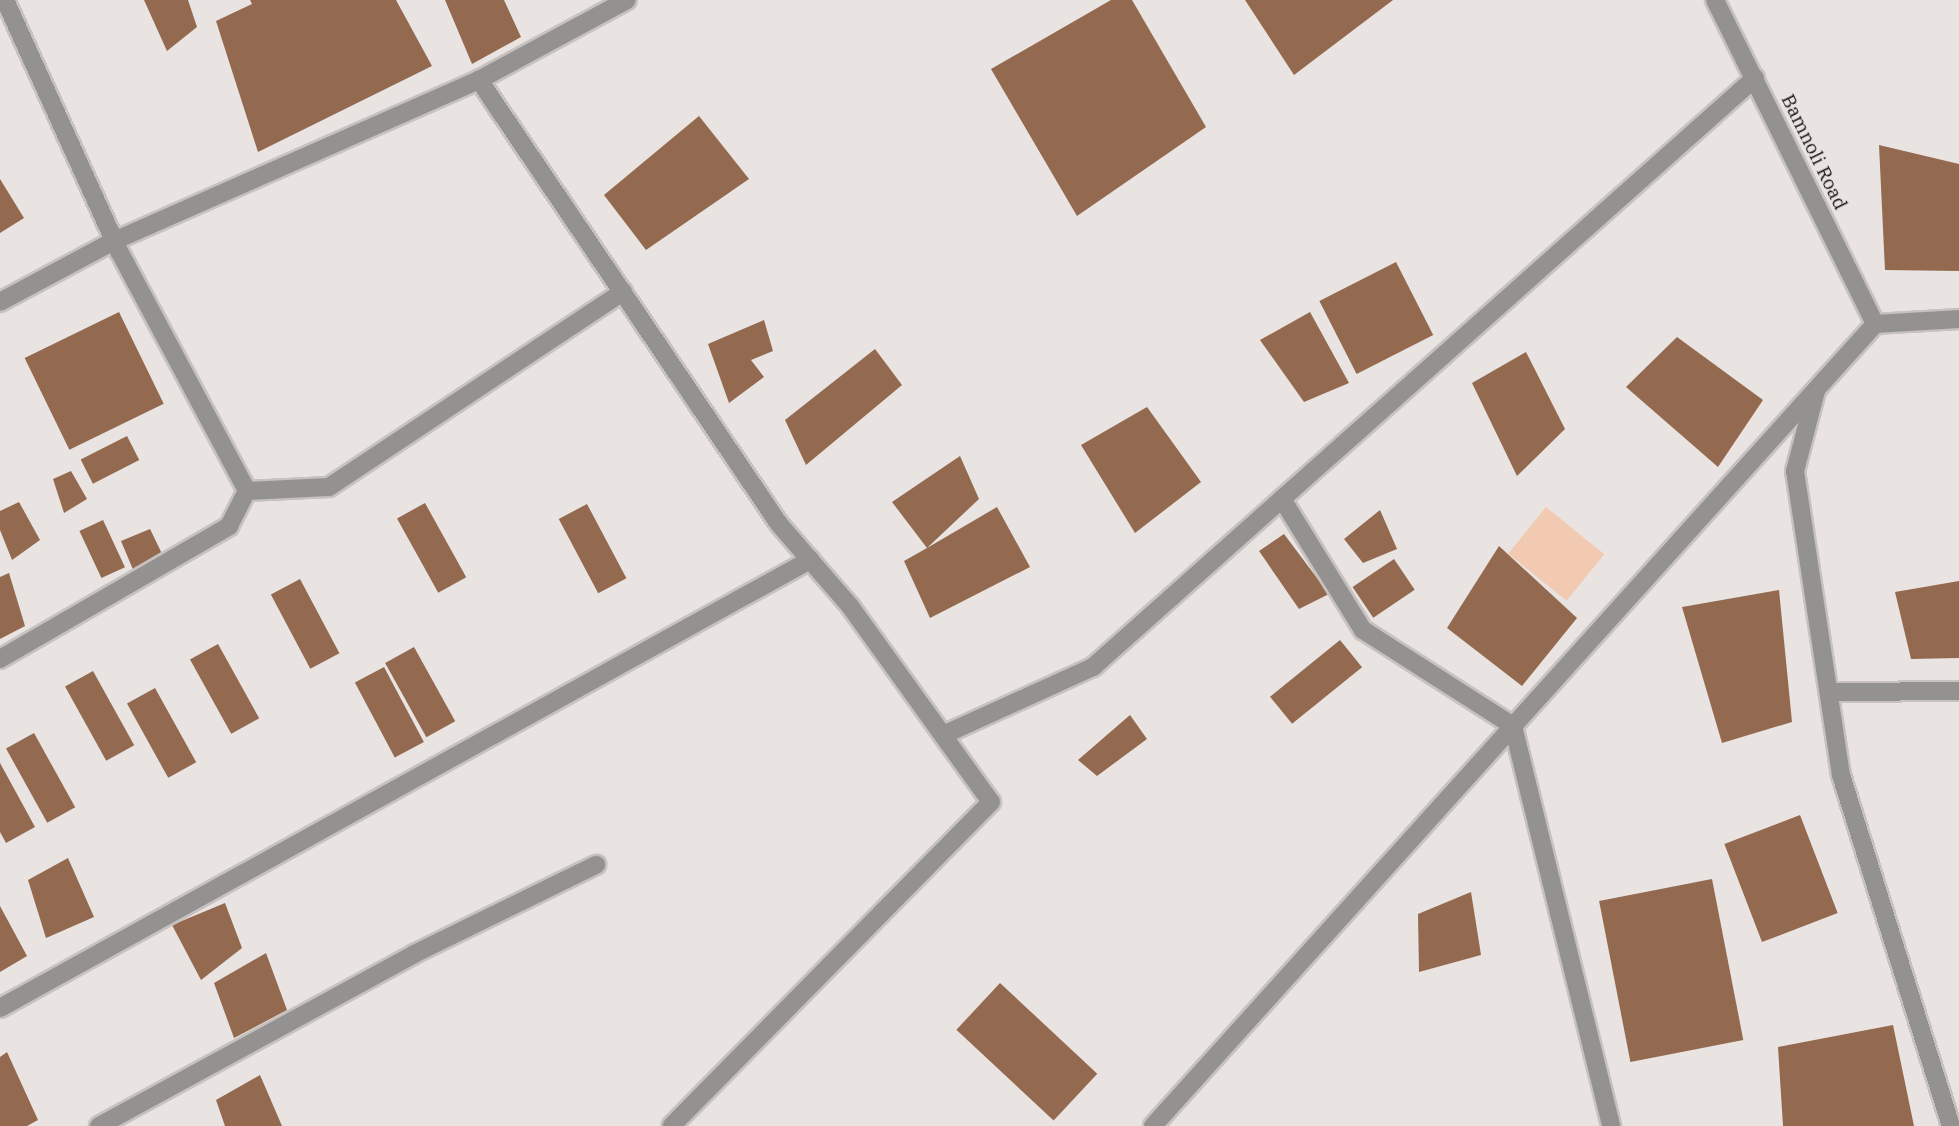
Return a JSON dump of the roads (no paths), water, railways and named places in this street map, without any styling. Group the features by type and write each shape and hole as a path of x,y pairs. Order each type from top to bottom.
{"street":[{"path":"0,302 114,241 479,80 627,0"},
{"name":"Bamnoli Road","path":"1715,0 1875,324"},
{"path":"4,6 114,241 247,491"},
{"path":"943,735 1093,667 1755,78"},
{"path":"479,80 779,524 850,606 991,802 671,1126"},
{"path":"247,491 329,487 622,292"},
{"path":"1153,1126 1875,324 1959,319"},
{"path":"1817,388 1795,471 1841,775 1952,1105 1951,1126"},
{"path":"0,659 229,526 247,491"},
{"path":"1282,499 1363,630 1513,726 1611,1126"},
{"path":"0,1007 810,560"},
{"path":"1829,692 1959,691"},
{"path":"99,1126 415,954 596,864"}]}
